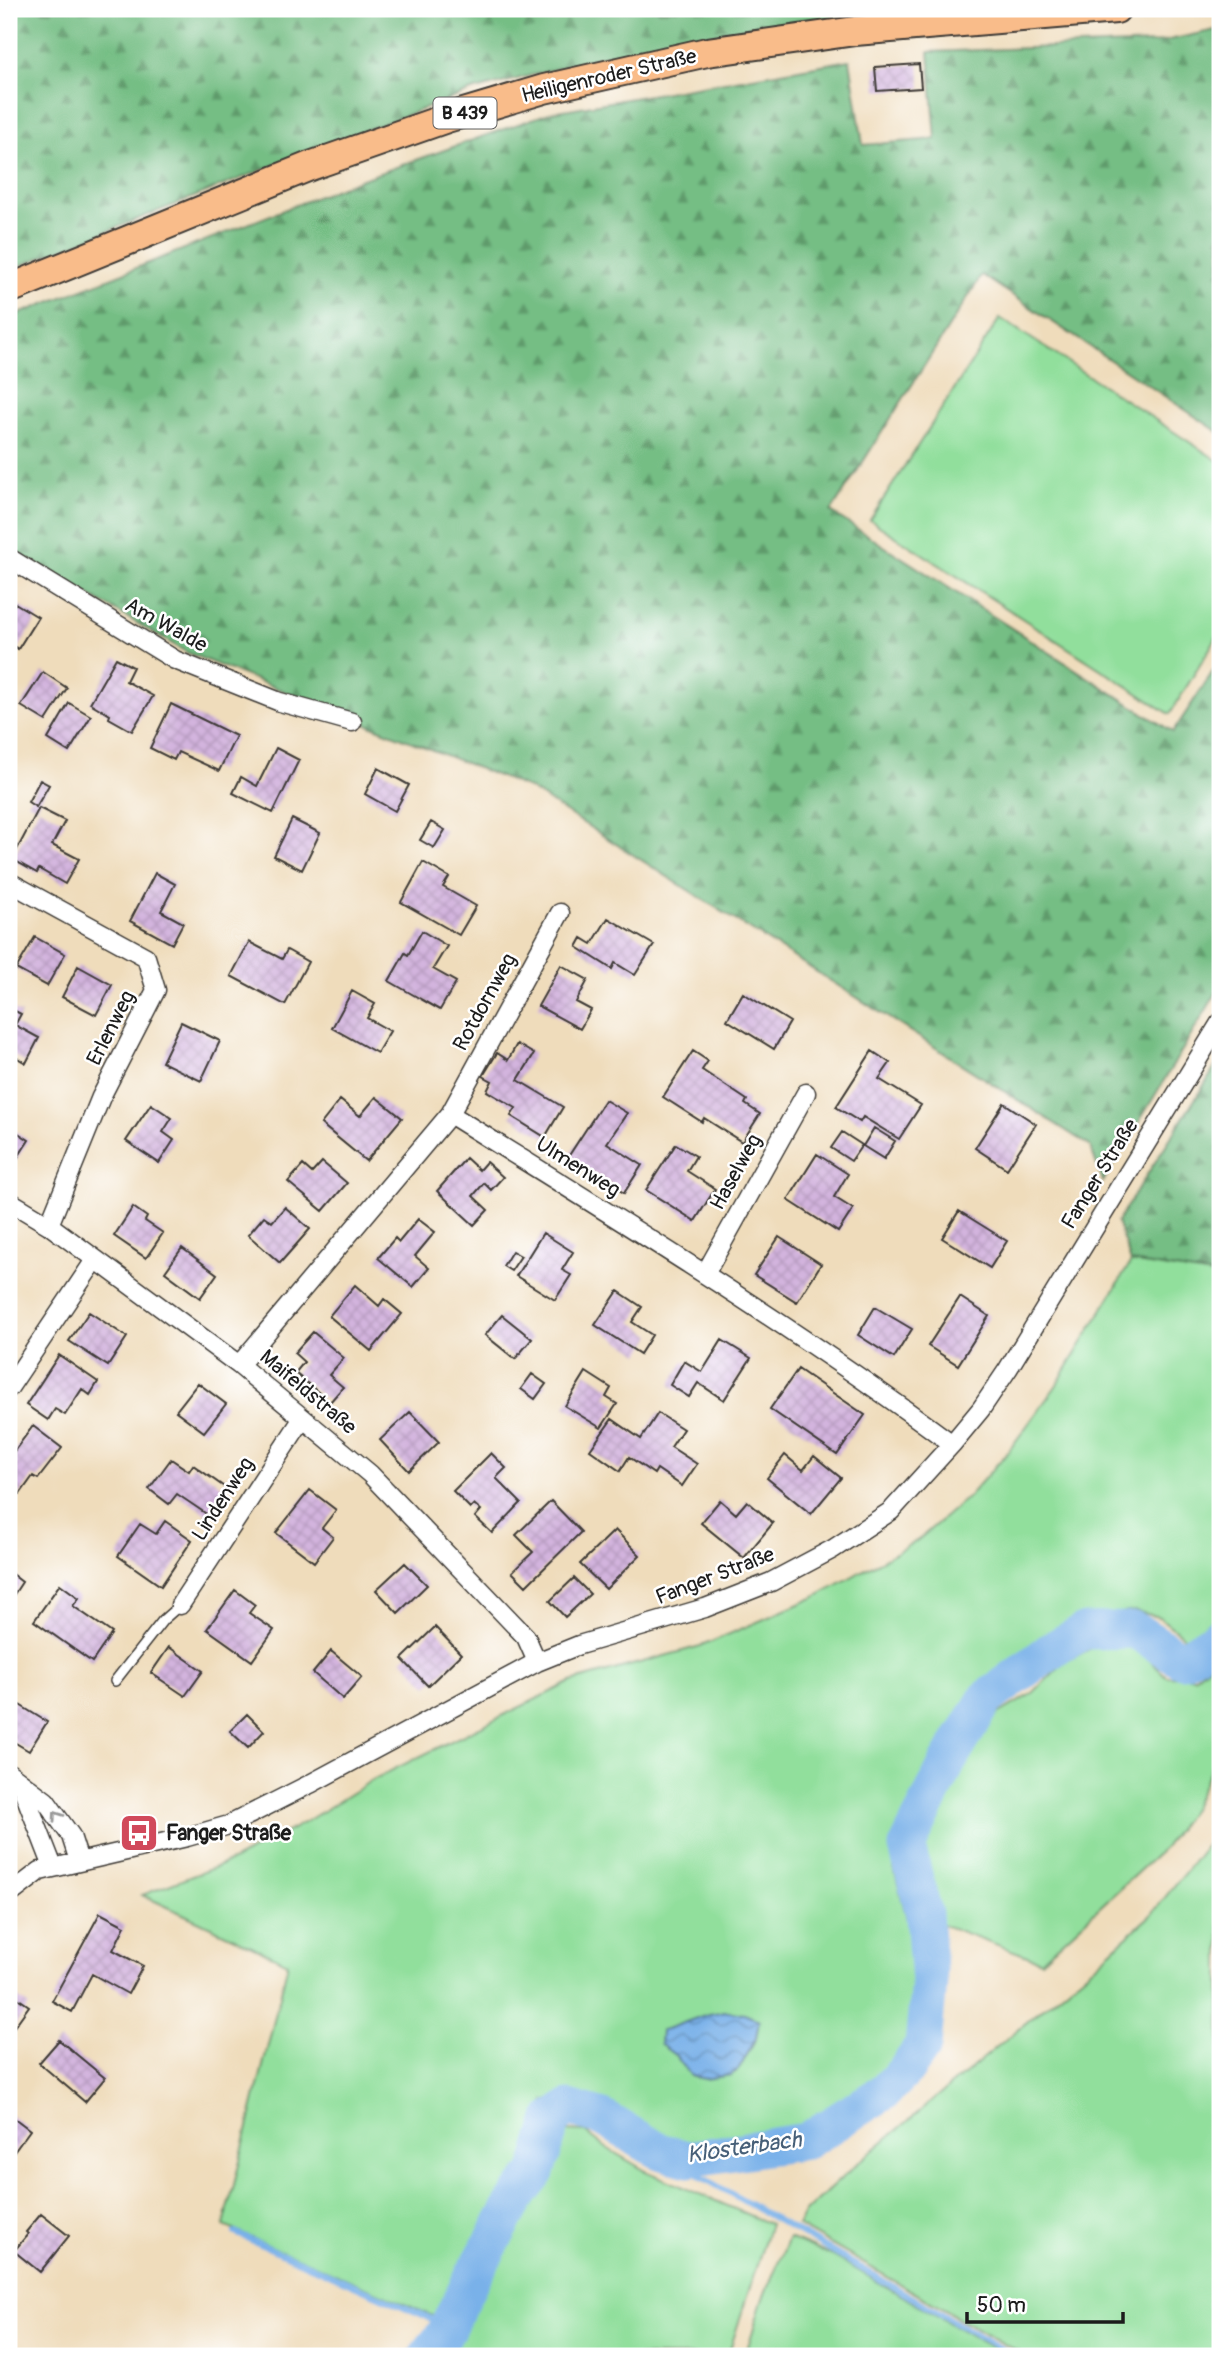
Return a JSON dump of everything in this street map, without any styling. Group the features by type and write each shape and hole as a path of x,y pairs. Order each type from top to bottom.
{"main road":[{"name":"Heiligenroder Straße","path":"9,289 310,166 447,118 544,89 707,52 855,31 1116,9"}],"street":[{"name":"Am Walde","path":"9,558 175,660 280,702 352,722"},
{"name":"Erlenweg","path":"9,882 146,957 156,990 101,1097 49,1224"},
{"name":"Rotdornweg","path":"450,1114 560,914"},
{"name":"Fanger Straße","path":"9,1895 29,1878 53,1867 187,1838 229,1825 537,1662 579,1645 705,1608 781,1577 833,1549 891,1511 953,1444 1008,1369 1220,1023"},
{"name":"Haselweg","path":"705,1274 806,1093"},
{"name":"Ulmenweg","path":"450,1114 705,1274 880,1390 953,1444"},
{"path":"239,1365 450,1114"},
{"name":"Maifeldstraße","path":"9,1201 49,1224 239,1365 370,1474 526,1637 537,1662"},
{"path":"9,1388 95,1260"},
{"name":"Lindenweg","path":"180,1605 303,1418"},
{"path":"14,1777 46,1801 71,1836 79,1861"},
{"path":"14,1777 53,1867"}],"lane":[{"path":"115,1681 163,1620 180,1605"}],"green space":[{"path":"9,9 889,9 751,28 604,56 472,91 333,142 9,270"},
{"path":"1220,29 1220,433 982,275 831,512 1173,732 1220,661 1220,987 1103,1182 1090,1146 528,788 188,653 9,548 9,318 357,181 552,112 850,60 863,145 936,139 929,52 1155,43"},
{"path":"1000,318 1220,462 1220,632 1170,714 870,520"},
{"path":"1220,1060 1220,1276 1131,1262 1117,1222"},
{"path":"1131,1262 1220,1276 1220,1615 1185,1638 1159,1617 1135,1611 1106,1615 1069,1625 1048,1636 1018,1667 1002,1673 987,1684 971,1705 936,1768 897,1850 894,1869 914,1946 918,1984 917,2020 911,2053 901,2068 863,2098 800,2135 727,2146 658,2143 590,2101 565,2097 545,2101 539,2130 525,2164 435,2317 224,2226 288,1963 142,1895 234,1860 307,1821 374,1779 571,1682 704,1645 815,1597 918,1540 968,1497 1007,1453 1056,1386"},
{"path":"1132,1643 1166,1676 1194,1677 1220,1656 1220,1748 1193,1807 1164,1848 1041,1961 938,1923 924,1847 955,1776 993,1717 1033,1693 1063,1663 1097,1645"},
{"path":"1220,1828 1220,2356 1025,2356 797,2225 805,2212 859,2162 1094,1966 1151,1915"},
{"path":"561,2131 586,2132 605,2147 646,2171 770,2224 728,2356 440,2356 449,2344 516,2212 537,2183"},
{"path":"789,2238 833,2256 1007,2356 745,2356 763,2298"}],"water":[{"path":"724,2011 759,2020 756,2039 739,2069 731,2075 705,2079 691,2076 676,2056 660,2044 661,2031"}],"building":[{"path":"919,64 921,88 877,91 875,67"},
{"path":"15,603 38,617 18,649 9,643 9,609 11,610"},
{"path":"116,658 133,667 126,681 153,696 132,731 90,703"},
{"path":"43,672 67,688 46,721 21,706"},
{"path":"69,703 91,716 69,752 48,739"},
{"path":"171,704 236,736 219,771 178,752 174,760 150,748"},
{"path":"276,748 299,760 273,813 233,793 241,777 257,786"},
{"path":"378,768 409,785 395,811 365,794"},
{"path":"40,780 49,785 36,807 28,802"},
{"path":"39,808 65,821 52,845 79,859 65,884 39,869 37,873 12,859"},
{"path":"292,819 320,833 302,870 274,856"},
{"path":"431,822 445,830 434,848 420,840"},
{"path":"423,862 449,877 443,887 476,906 459,935 401,902"},
{"path":"155,873 175,884 161,911 183,923 172,944 130,921"},
{"path":"608,918 654,945 635,975 615,963 612,969 577,947 582,938 592,944"},
{"path":"422,931 447,946 433,969 456,982 440,1010 389,981"},
{"path":"35,937 65,954 47,986 16,969"},
{"path":"249,942 282,959 287,950 308,962 285,1005 231,976"},
{"path":"561,965 588,980 576,1002 591,1010 580,1029 538,1006"},
{"path":"78,966 112,985 96,1015 62,997"},
{"path":"352,991 375,1004 367,1018 390,1031 377,1053 332,1028"},
{"path":"743,993 790,1022 774,1049 727,1020"},
{"path":"9,1008 21,1014 15,1025 39,1038 26,1063 9,1053"},
{"path":"181,1022 220,1041 201,1081 162,1062"},
{"path":"517,1044 534,1054 518,1080 563,1107 545,1137 511,1116 516,1108 487,1091 492,1081 483,1076 497,1053 508,1060"},
{"path":"693,1051 708,1061 702,1070 747,1100 745,1104 760,1114 742,1142 704,1118 702,1122 663,1097"},
{"path":"872,1051 890,1063 879,1079 921,1105 899,1139 863,1117 860,1122 836,1107"},
{"path":"376,1097 402,1118 366,1161 321,1124 340,1100 360,1116"},
{"path":"605,1100 627,1113 607,1143 642,1165 624,1193 568,1157"},
{"path":"1004,1103 1036,1124 1007,1169 975,1148"},
{"path":"151,1104 172,1118 163,1132 174,1140 159,1163 126,1141"},
{"path":"9,1127 29,1140 9,1171"},
{"path":"874,1128 895,1141 884,1159 863,1146"},
{"path":"842,1132 862,1145 851,1161 831,1148"},
{"path":"676,1144 696,1156 687,1171 715,1189 695,1221 646,1190"},
{"path":"817,1154 848,1174 834,1197 853,1209 838,1232 788,1200"},
{"path":"466,1158 479,1170 486,1162 503,1177 491,1190 484,1183 473,1196 488,1210 474,1225 437,1191"},
{"path":"322,1162 347,1183 323,1211 288,1182 303,1165 312,1173"},
{"path":"133,1207 147,1217 145,1221 163,1233 146,1258 114,1236"},
{"path":"285,1207 310,1229 280,1263 248,1235 264,1216 272,1222"},
{"path":"959,1211 1007,1241 990,1268 942,1238"},
{"path":"418,1219 435,1232 415,1256 429,1268 413,1287 378,1258 395,1238 399,1242"},
{"path":"543,1233 573,1252 562,1270 571,1275 555,1300 516,1276"},
{"path":"779,1237 821,1264 797,1302 754,1275"},
{"path":"182,1248 217,1274 200,1298 165,1272"},
{"path":"512,1251 521,1256 511,1271 503,1266"},
{"path":"355,1285 379,1306 384,1299 402,1314 371,1351 329,1316"},
{"path":"618,1291 642,1307 632,1322 652,1335 640,1354 595,1325"},
{"path":"960,1297 989,1316 958,1365 928,1346"},
{"path":"875,1307 912,1329 894,1358 858,1335"},
{"path":"89,1312 127,1337 108,1366 69,1341"},
{"path":"502,1315 532,1339 515,1359 485,1335"},
{"path":"313,1332 344,1358 329,1375 343,1387 330,1402 295,1373 304,1362 294,1353"},
{"path":"722,1340 751,1358 724,1400 698,1383 689,1397 670,1385 684,1361 702,1372"},
{"path":"59,1355 98,1382 90,1395 82,1389 65,1415 55,1409 48,1420 26,1405"},
{"path":"798,1369 865,1415 837,1455 770,1409"},
{"path":"586,1372 611,1388 606,1397 617,1404 601,1428 565,1406"},
{"path":"532,1374 546,1384 535,1399 521,1389"},
{"path":"198,1383 226,1404 204,1432 176,1411"},
{"path":"410,1412 439,1442 409,1471 380,1440"},
{"path":"658,1413 683,1429 671,1447 697,1464 682,1486 657,1469 654,1474 629,1457 620,1471 590,1450 612,1419 641,1439"},
{"path":"33,1426 62,1448 38,1479 33,1476 20,1494 9,1486 9,1470 14,1462 9,1458"},
{"path":"491,1453 506,1468 496,1478 521,1503 492,1533 475,1517 481,1510 474,1504 470,1508 453,1491"},
{"path":"785,1455 803,1470 814,1456 841,1478 811,1514 767,1478"},
{"path":"171,1459 189,1471 193,1465 227,1489 208,1515 177,1494 169,1504 149,1489"},
{"path":"310,1490 336,1510 322,1528 333,1537 314,1562 276,1533"},
{"path":"720,1500 736,1514 747,1501 773,1523 744,1558 701,1523"},
{"path":"551,1501 581,1532 526,1586 512,1572 533,1552 516,1535"},
{"path":"165,1521 192,1540 161,1586 118,1556 140,1524 156,1534"},
{"path":"615,1530 640,1555 606,1589 580,1564"},
{"path":"405,1563 427,1585 398,1613 376,1590"},
{"path":"9,1572 22,1582 9,1602"},
{"path":"574,1578 590,1594 565,1617 550,1601"},
{"path":"60,1584 79,1598 73,1606 112,1633 92,1662 34,1621"},
{"path":"235,1590 255,1605 249,1613 274,1630 252,1661 207,1629"},
{"path":"435,1627 461,1654 428,1686 402,1659"},
{"path":"169,1647 203,1671 185,1696 151,1673"},
{"path":"331,1651 362,1677 343,1699 313,1673"},
{"path":"10,1699 47,1722 29,1751 9,1739"},
{"path":"247,1714 264,1731 248,1748 230,1731"},
{"path":"100,1913 125,1926 113,1950 143,1966 128,1994 92,1974 72,2012 52,2001"},
{"path":"9,1992 29,2006 9,2034"},
{"path":"59,2040 105,2078 85,2102 39,2063"},
{"path":"9,2114 30,2130 9,2159"},
{"path":"41,2214 69,2236 40,2272 14,2251"}],"waterway":[{"name":"Klosterbach","path":"427,2356 444,2335 468,2285 516,2199 537,2172 553,2119 569,2108 603,2118 659,2151 688,2159 806,2141 884,2092 906,2070 923,2046 929,1982 924,1914 907,1847 948,1762 986,1699 1053,1649 1085,1631 1135,1630 1182,1660 1220,1636"},
{"path":"688,2159 700,2176 1014,2356"},
{"path":"235,2233 448,2326"}],"place":[{"name":"Fanger Straße","path":"139,1833"}]}
